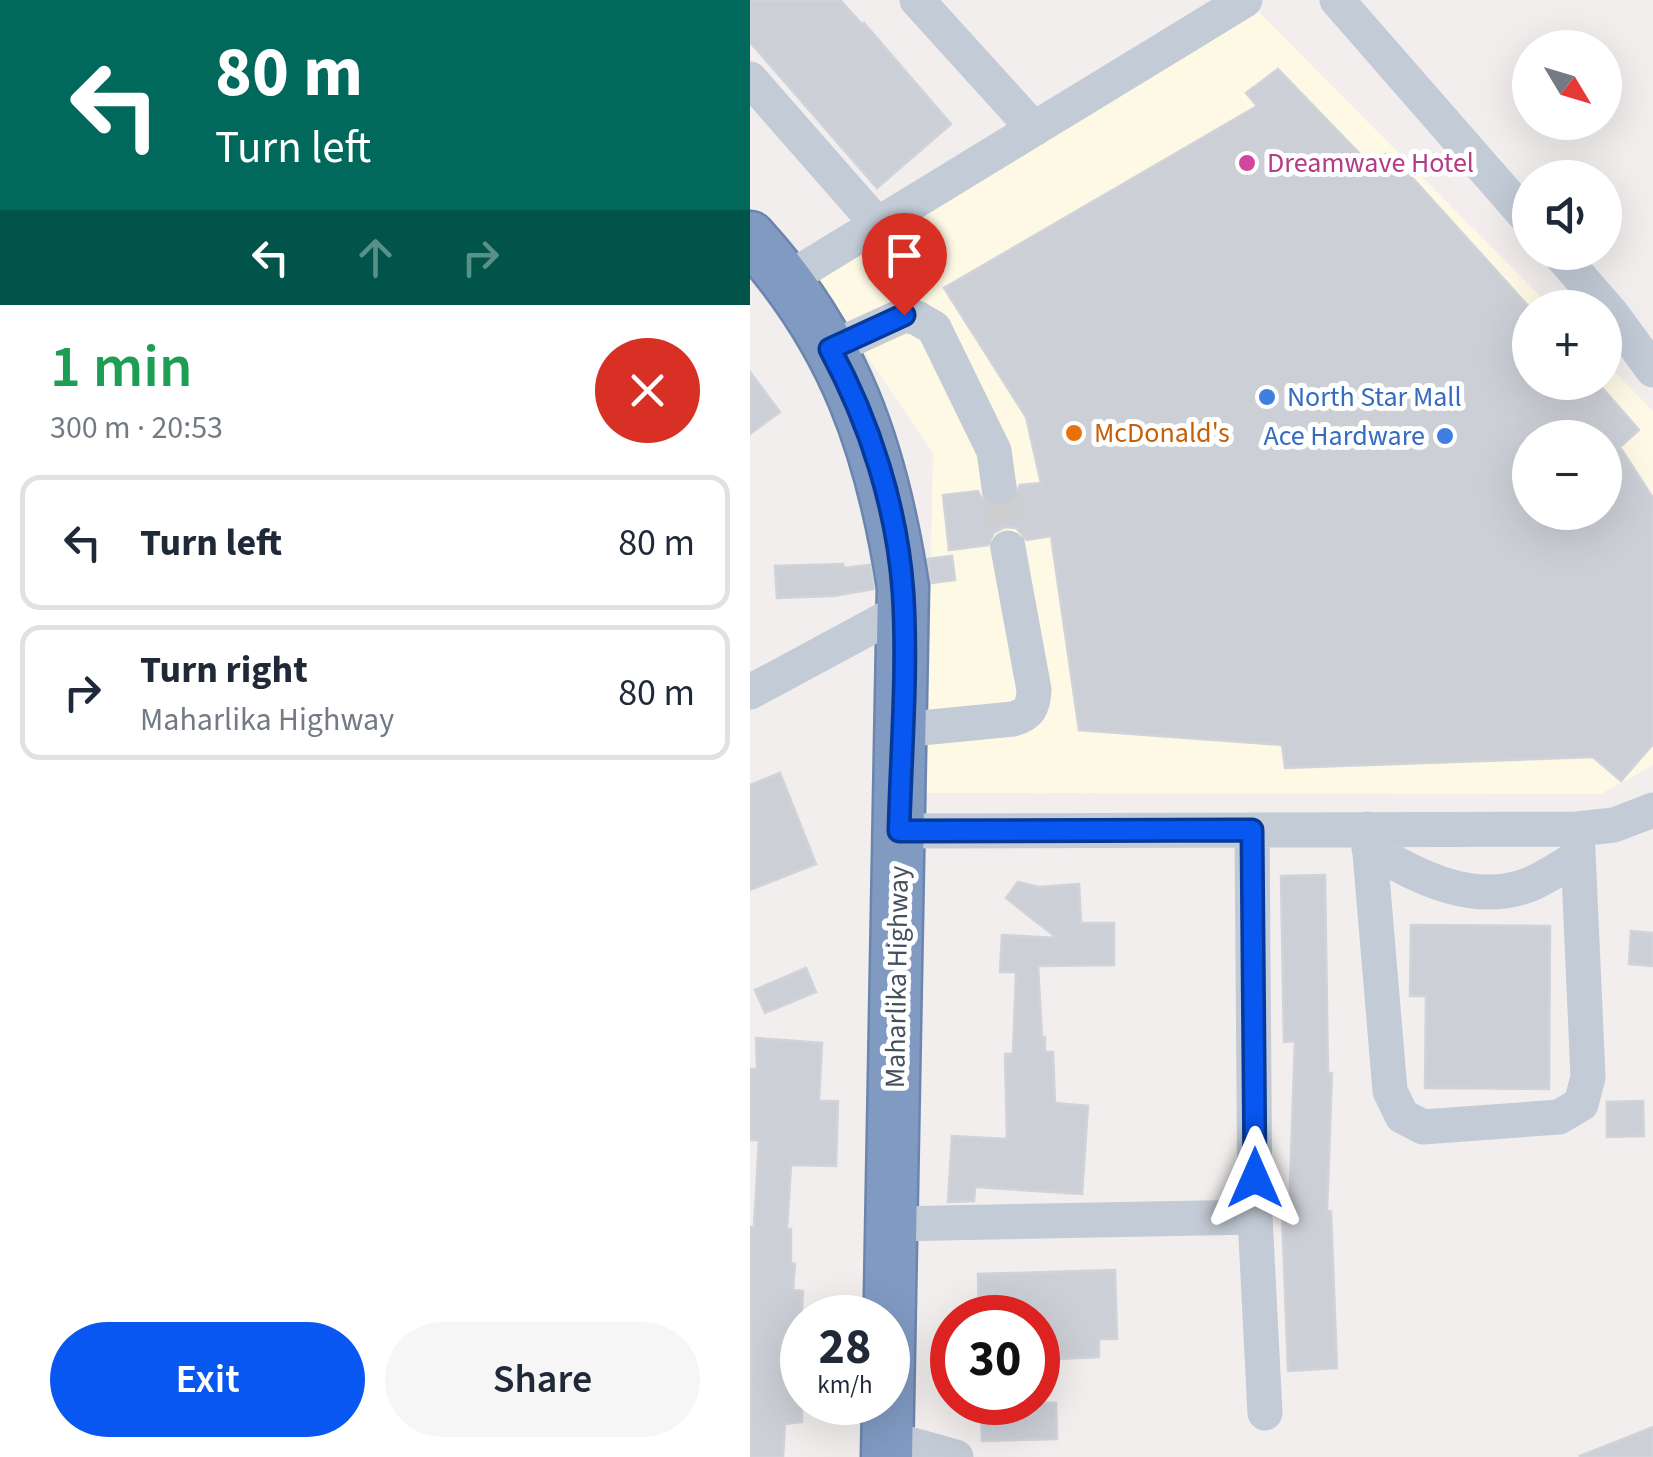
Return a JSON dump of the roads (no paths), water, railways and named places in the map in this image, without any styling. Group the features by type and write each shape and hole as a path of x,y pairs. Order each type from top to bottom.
{"highway":[{"name":"Maharlika Highway","path":"750,237 788,280 830,349 869,431 893,523 903,598 888,1448"}],"street":[{"path":"917,0 1034,130"},
{"path":"788,280 1246,0"},
{"path":"1337,0 1512,200"},
{"path":"750,78 878,225"},
{"path":"1573,270 1653,370"},
{"path":"830,349 904,315 934,328 994,452 999,487"},
{"path":"901,730 1013,719 1026,716 1033,706 1034,690 1008,548"},
{"path":"750,664 903,598"},
{"path":"750,692 903,598"},
{"path":"1369,839 1414,874 1454,890 1499,894 1532,884 1578,842 1653,810"},
{"path":"1252,830 1256,1217 1266,1413"},
{"path":"899,831 1252,830 1369,839 1578,842"},
{"path":"1369,839 1390,1090 1402,1116 1422,1126 1559,1118 1581,1104 1588,1077 1578,842"},
{"path":"893,1224 1256,1217"},
{"path":"888,1448 956,1457"}],"tunnel":[{"path":"999,487 1008,548"}],"place":[{"name":"Dreamwave Hotel","path":"1247,163"},
{"name":"North Star Mall","path":"1267,397"},
{"name":"McDonald's","path":"1074,433"},
{"name":"Ace Hardware","path":"1445,436"}]}
